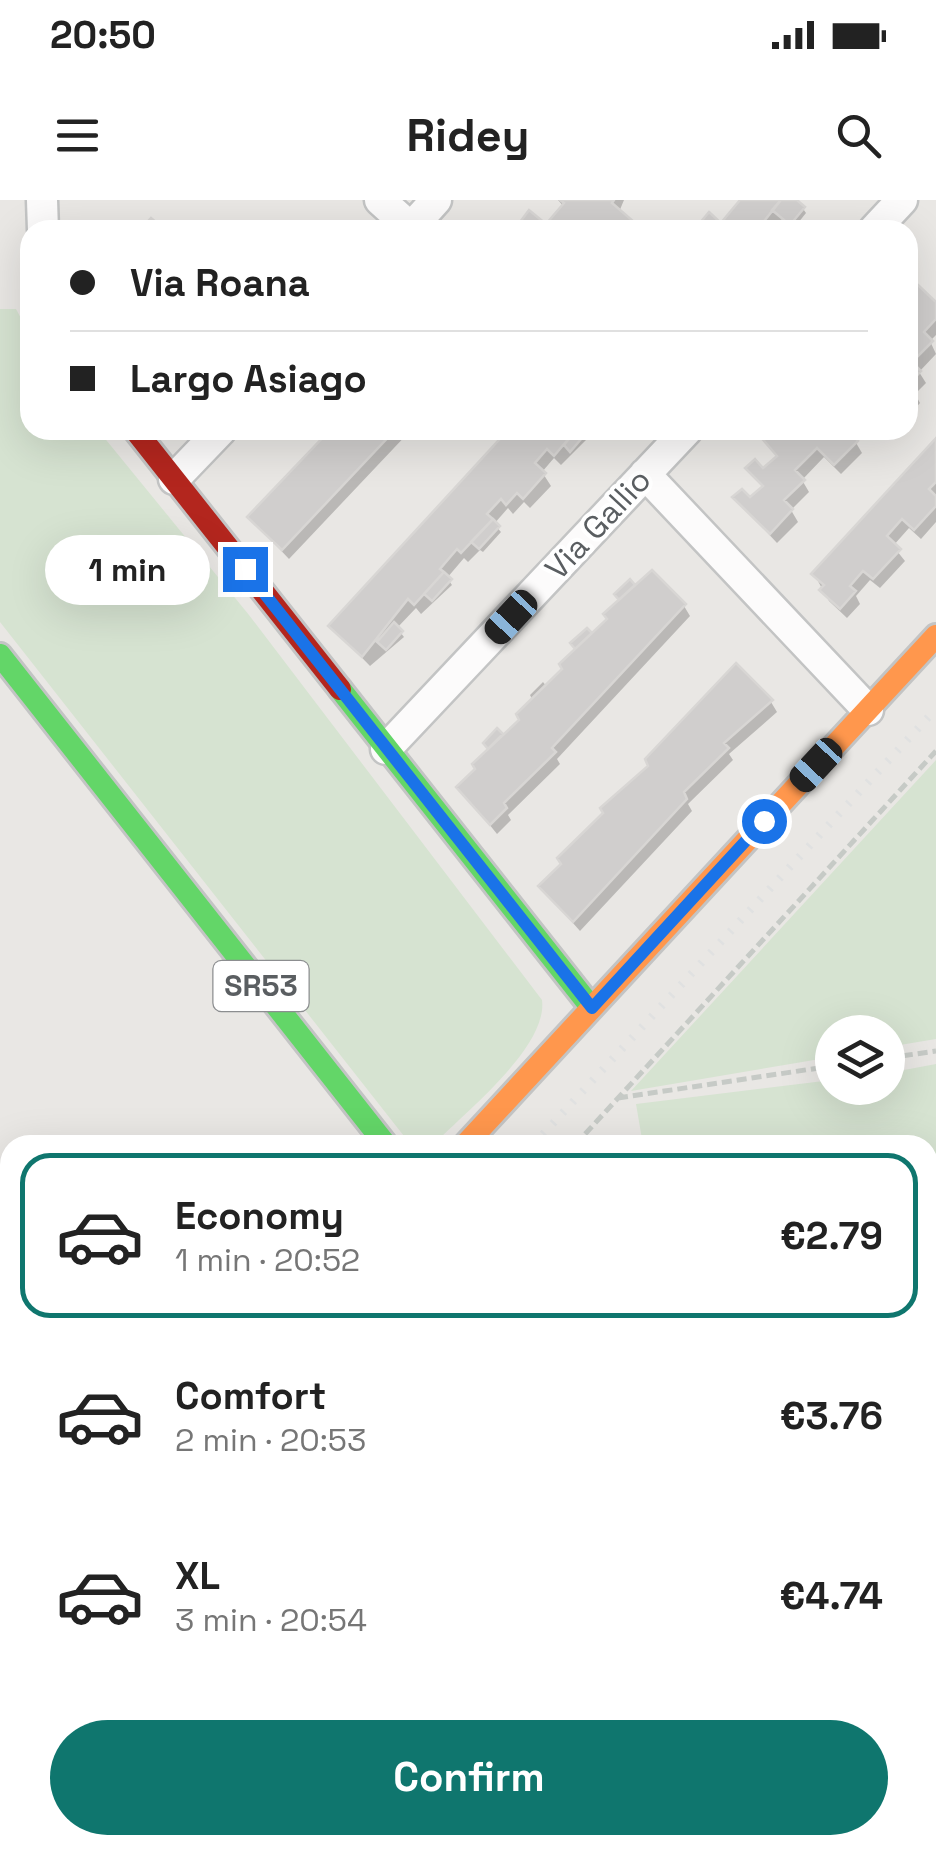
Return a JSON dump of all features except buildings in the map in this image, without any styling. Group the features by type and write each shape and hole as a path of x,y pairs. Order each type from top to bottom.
{"street":[{"path":"380,200 401,220"},
{"path":"418,220 436,200"},
{"path":"883,220 902,200"},
{"path":"143,440 592,1008"},
{"path":"174,478 211,440"},
{"name":"Via Gallio","path":"386,749 677,440"},
{"path":"645,474 868,710"},
{"path":"473,1135 936,636"},
{"name":"SR53","path":"0,655 378,1135"}],"path":[{"path":"584,1135 936,751"},
{"path":"905,1056 936,1051"},
{"path":"618,1098 815,1069"}],"green space":[{"path":"0,309 16,309 20,316 20,440 106,440 249,615 542,1000 532,1038 502,1078 443,1135 403,1135 0,622"},
{"path":"936,760 936,1039 905,1044 905,1015 815,1015 815,1060 631,1091"},
{"path":"936,1064 936,1135 641,1135 636,1104 815,1082 815,1105 905,1105 905,1070"}],"railway":[{"path":"542,1135 936,709"}],"traffic: fast":[{"path":"0,655 378,1135"},
{"path":"340,689 591,1007"}],"traffic: slow":[{"path":"474,1135 936,636"}],"traffic: jam":[{"path":"143,440 340,689"}],"route":[{"path":"245,569 592,1008 764,821"}]}
